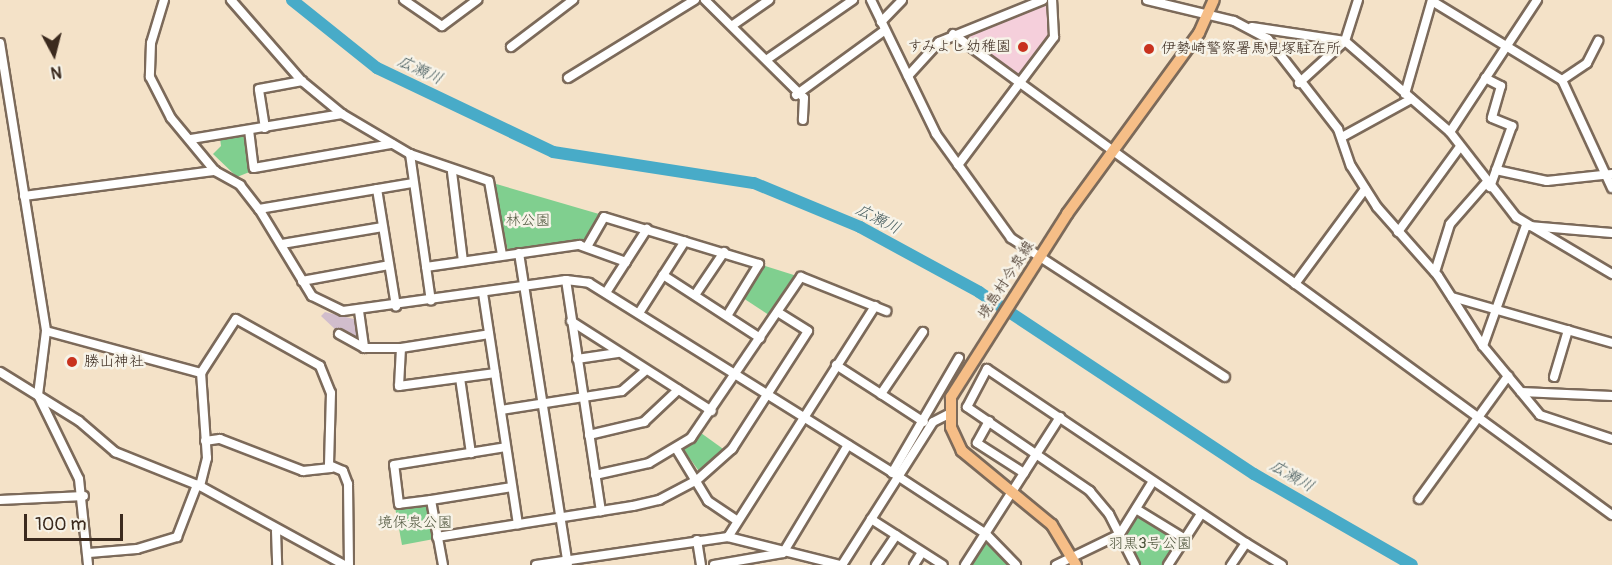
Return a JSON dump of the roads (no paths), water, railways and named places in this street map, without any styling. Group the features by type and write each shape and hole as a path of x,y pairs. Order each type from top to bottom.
{"main road":[{"name":"境島村今泉線","path":"949,414 954,390 979,347 1035,261 1208,16 1214,0"},
{"path":"949,414 962,451 1013,489 1053,525 1074,562"}],"street":[{"path":"176,0 164,1 151,43 150,77 171,118 191,139 214,171 240,185 282,244 302,281 325,305 359,311 566,280 607,291 986,534 1016,565"},
{"path":"231,0 302,81 342,114 410,154 452,172 489,182 502,255"},
{"path":"404,0 442,26 477,0"},
{"path":"511,47 573,0"},
{"path":"568,78 695,0"},
{"path":"705,0 769,58 796,95 804,98 803,120"},
{"path":"733,25 769,0"},
{"path":"769,58 853,0"},
{"path":"871,0 908,76 958,165 1011,238 1035,261 1133,314 1225,377"},
{"path":"796,95 883,26 902,0"},
{"path":"908,76 939,42 953,34 1042,0"},
{"path":"958,165 1054,37 1052,0"},
{"path":"1147,0 1178,10 1252,27 1345,41 1450,132 1459,148 1488,185 1526,225 1612,274"},
{"path":"1178,10 1179,0"},
{"path":"1299,83 1345,41 1358,0"},
{"path":"1450,132 1537,0"},
{"path":"1342,137 1408,97 1432,2 1562,80 1610,176 1612,188"},
{"path":"1252,27 1268,39 1342,137 1365,189 1398,232 1434,272 1483,346 1521,392 1549,422 1612,439"},
{"path":"953,34 1111,152 1612,515"},
{"path":"1562,80 1587,63 1598,41"},
{"path":"0,43 46,331 38,396 84,496 88,565"},
{"path":"1434,272 1450,224 1488,185 1512,126 1492,118 1501,86 1485,78"},
{"path":"265,128 259,89 302,81"},
{"path":"191,139 342,114"},
{"path":"249,130 254,168 392,144"},
{"path":"1398,232 1459,148"},
{"path":"410,154 412,183 431,301"},
{"path":"1496,170 1547,181 1610,176"},
{"path":"24,196 214,171"},
{"path":"452,172 464,261"},
{"path":"259,209 412,183"},
{"path":"377,189 396,306"},
{"path":"1295,284 1365,189"},
{"path":"588,245 604,217 759,264 727,316"},
{"path":"1526,225 1612,233"},
{"path":"1483,346 1526,225"},
{"path":"282,244 383,227"},
{"path":"607,291 647,229"},
{"path":"639,313 685,240"},
{"path":"426,267 588,245 626,262"},
{"path":"695,295 724,252"},
{"path":"519,253 568,563"},
{"path":"302,281 389,265"},
{"path":"663,275 759,338"},
{"path":"595,475 649,464 677,450 712,411 801,277 886,311"},
{"path":"566,280 601,512"},
{"path":"483,293 518,524"},
{"path":"1452,297 1612,343"},
{"path":"728,537 735,519 875,306"},
{"path":"359,311 364,348"},
{"path":"437,537 659,501 697,480 732,449 769,395 808,331 777,312"},
{"path":"89,553 137,549 177,537 199,485 205,441 201,373 236,319 318,363 331,393 326,421 331,468"},
{"path":"571,321 712,411"},
{"path":"1554,377 1569,330"},
{"path":"46,331 201,373"},
{"path":"881,394 923,332"},
{"path":"339,334 364,348 401,348 489,334"},
{"path":"401,348 399,387 495,373"},
{"path":"577,359 618,353"},
{"path":"536,565 568,563 697,540 728,537 783,553 841,565 871,519 959,358"},
{"path":"836,365 924,422"},
{"path":"1135,565 1120,534 1090,491 1037,452 967,406 988,369 1201,514 1282,565"},
{"path":"501,410 622,391 646,370"},
{"path":"0,372 38,396 115,452 199,485 276,531 344,565"},
{"path":"1419,499 1508,376"},
{"path":"460,378 471,453"},
{"path":"589,435 644,422 678,390"},
{"path":"1521,392 1612,396"},
{"path":"896,475 933,422 949,414"},
{"path":"965,565 1060,417"},
{"path":"989,421 977,443 1024,473"},
{"path":"205,441 220,439 303,471 331,468 343,471 348,484 349,565"},
{"path":"714,565 783,553 848,445"},
{"path":"506,447 394,465 399,504 512,487"},
{"path":"677,450 708,501 735,519"},
{"path":"1056,565 1074,562 1120,534 1153,481"},
{"path":"0,500 84,496"},
{"path":"431,500 443,565"},
{"path":"1137,508 1185,539"},
{"path":"1168,565 1201,514"},
{"path":"871,519 943,565"},
{"path":"276,531 277,565"},
{"path":"876,565 896,535"},
{"path":"697,540 700,565"},
{"path":"1231,565 1246,543"},
{"path":"914,565 922,552"}],"waterway":[{"name":"広瀬川","path":"292,0 377,68 553,152 754,183 860,227 979,292 1254,474 1412,565"}],"place":[{"name":"すみよし幼稚園","path":"1023,47"},
{"name":"伊勢崎警察署馬見塚駐在所","path":"1149,49"},
{"name":"勝山神社","path":"72,362"}],"park label":[{"name":"林公園","path":"528,221"},
{"name":"境保泉公園","path":"415,523"},
{"name":"羽黒3号公園","path":"1150,544"}]}
